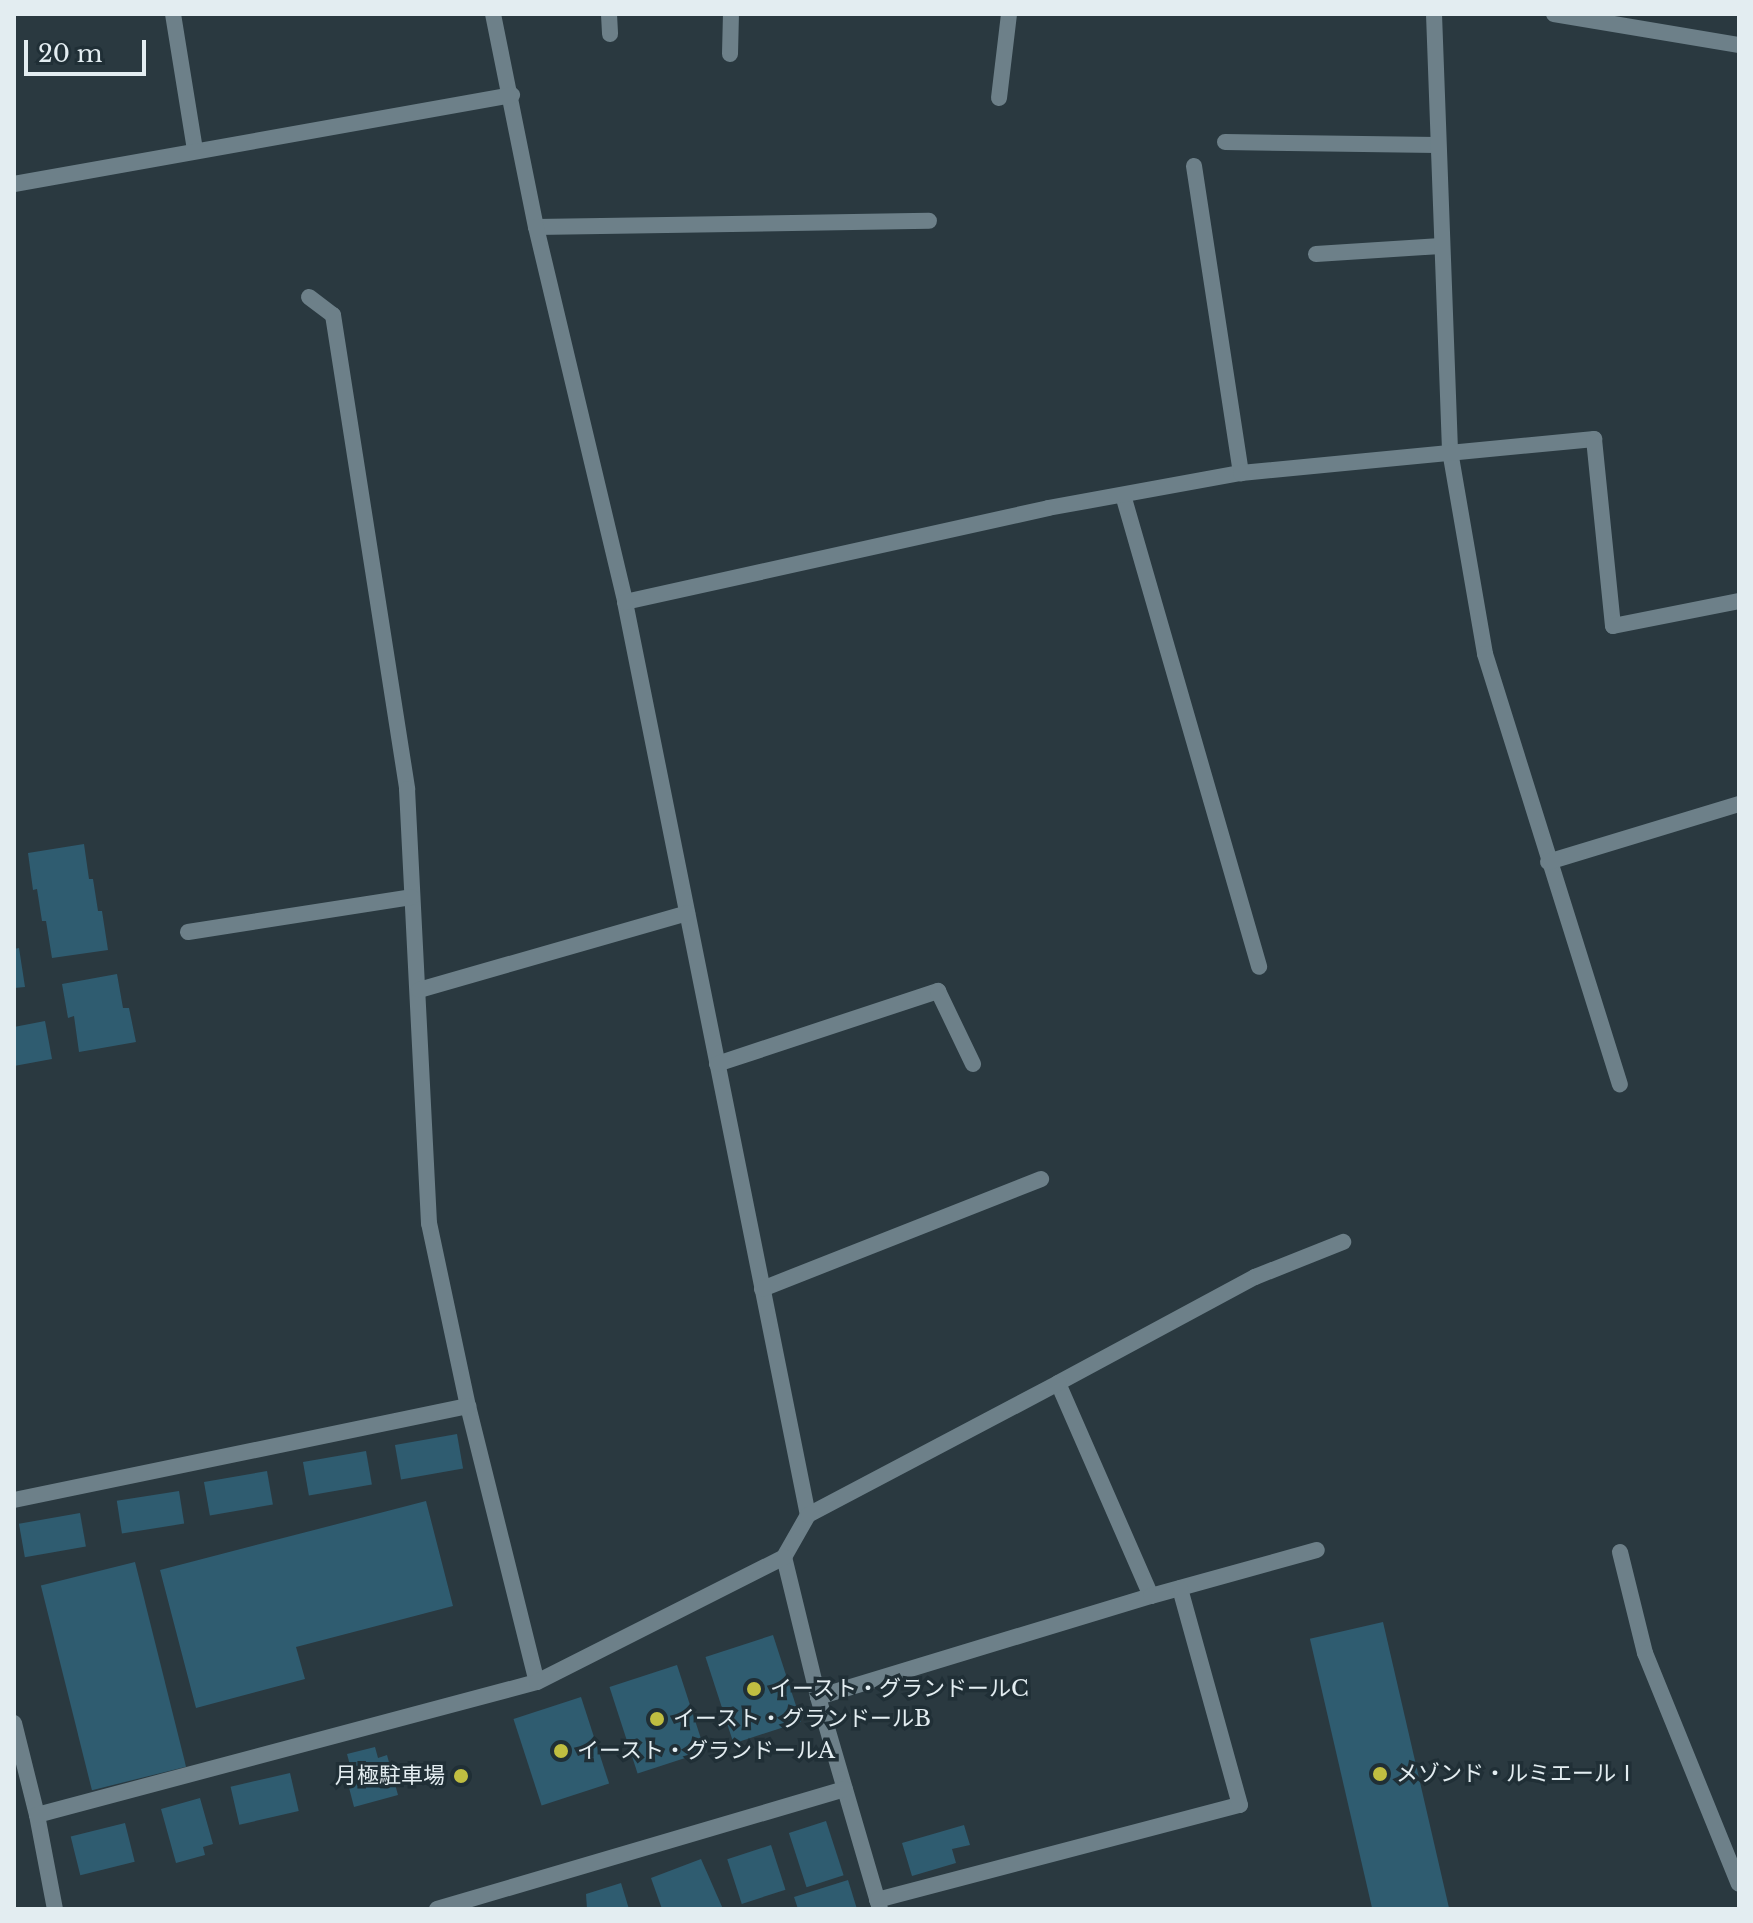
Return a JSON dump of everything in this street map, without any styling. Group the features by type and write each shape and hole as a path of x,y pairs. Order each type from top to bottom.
{"street":[{"path":"173,14 195,150"},
{"path":"493,14 512,95 536,227 625,602 808,1515"},
{"path":"609,14 610,34"},
{"path":"730,54 731,14"},
{"path":"999,98 1009,14"},
{"path":"1434,14 1450,451 1485,654 1620,1084"},
{"path":"1554,14 1625,20 1739,45"},
{"path":"14,184 512,95"},
{"path":"1225,142 1437,145"},
{"path":"1194,166 1241,473"},
{"path":"536,227 929,221"},
{"path":"1316,254 1441,246"},
{"path":"309,297 333,315 407,789 429,1223 468,1406 537,1682"},
{"path":"625,602 1048,508 1241,473 1594,439 1613,626 1739,601"},
{"path":"1123,495 1259,967"},
{"path":"1548,862 1739,804"},
{"path":"188,932 411,897"},
{"path":"419,990 687,913"},
{"path":"717,1064 938,991 973,1064"},
{"path":"762,1289 1041,1179"},
{"path":"37,1815 537,1682 784,1557 808,1515 1255,1277 1343,1242"},
{"path":"1058,1383 1151,1596"},
{"path":"14,1500 468,1406"},
{"path":"818,1697 1151,1596 1317,1550"},
{"path":"1620,1552 1645,1653 1739,1884"},
{"path":"784,1557 818,1697 878,1905 1240,1805 1180,1588"},
{"path":"14,1723 37,1815 55,1909"},
{"path":"437,1909 845,1789"}],"building":[{"path":"84,844 89,879 93,879 98,911 102,911 108,950 52,958 46,921 42,921 37,889 33,890 28,853"},
{"path":"19,948 25,987 14,988 14,949"},
{"path":"117,974 123,1008 129,1008 136,1042 79,1052 74,1016 68,1018 62,984"},
{"path":"45,1021 52,1059 14,1066 14,1027"},
{"path":"457,1434 463,1468 401,1479 395,1445"},
{"path":"366,1451 372,1484 309,1496 303,1462"},
{"path":"267,1471 273,1504 210,1516 204,1482"},
{"path":"179,1491 184,1524 122,1533 117,1501"},
{"path":"426,1501 453,1606 296,1647 305,1679 196,1708 160,1570"},
{"path":"80,1513 86,1546 25,1557 19,1524"},
{"path":"135,1562 186,1767 92,1790 41,1585"},
{"name":"メゾンド・ルミエールⅠ","path":"1383,1622 1449,1909 1372,1909 1310,1639"},
{"name":"イースト・グランドールC","path":"773,1635 801,1722 734,1743 705,1657"},
{"name":"イースト・グランドールB","path":"677,1665 705,1752 638,1773 609,1687"},
{"name":"イースト・グランドールA","path":"581,1697 609,1784 542,1805 513,1719"},
{"path":"375,1747 378,1758 387,1755 398,1795 354,1807 345,1772 351,1769 347,1754"},
{"path":"290,1773 299,1811 239,1825 231,1787"},
{"path":"200,1798 213,1844 203,1847 205,1855 176,1863 161,1809"},
{"path":"826,1821 844,1875 807,1887 789,1833"},
{"path":"125,1823 135,1862 80,1875 71,1837"},
{"path":"964,1825 970,1845 952,1849 956,1863 912,1876 902,1843"},
{"path":"771,1845 786,1890 742,1904 727,1859"},
{"path":"701,1859 723,1909 662,1909 651,1878"},
{"path":"848,1880 857,1909 798,1909 794,1897"},
{"path":"621,1883 629,1909 587,1909 586,1894"}],"place":[{"name":"イースト・グランドールC","path":"754,1689"},
{"name":"イースト・グランドールB","path":"657,1719"},
{"name":"イースト・グランドールA","path":"561,1751"},
{"name":"メゾンド・ルミエールⅠ","path":"1380,1774"},
{"name":"月極駐車場","path":"461,1776"}]}
